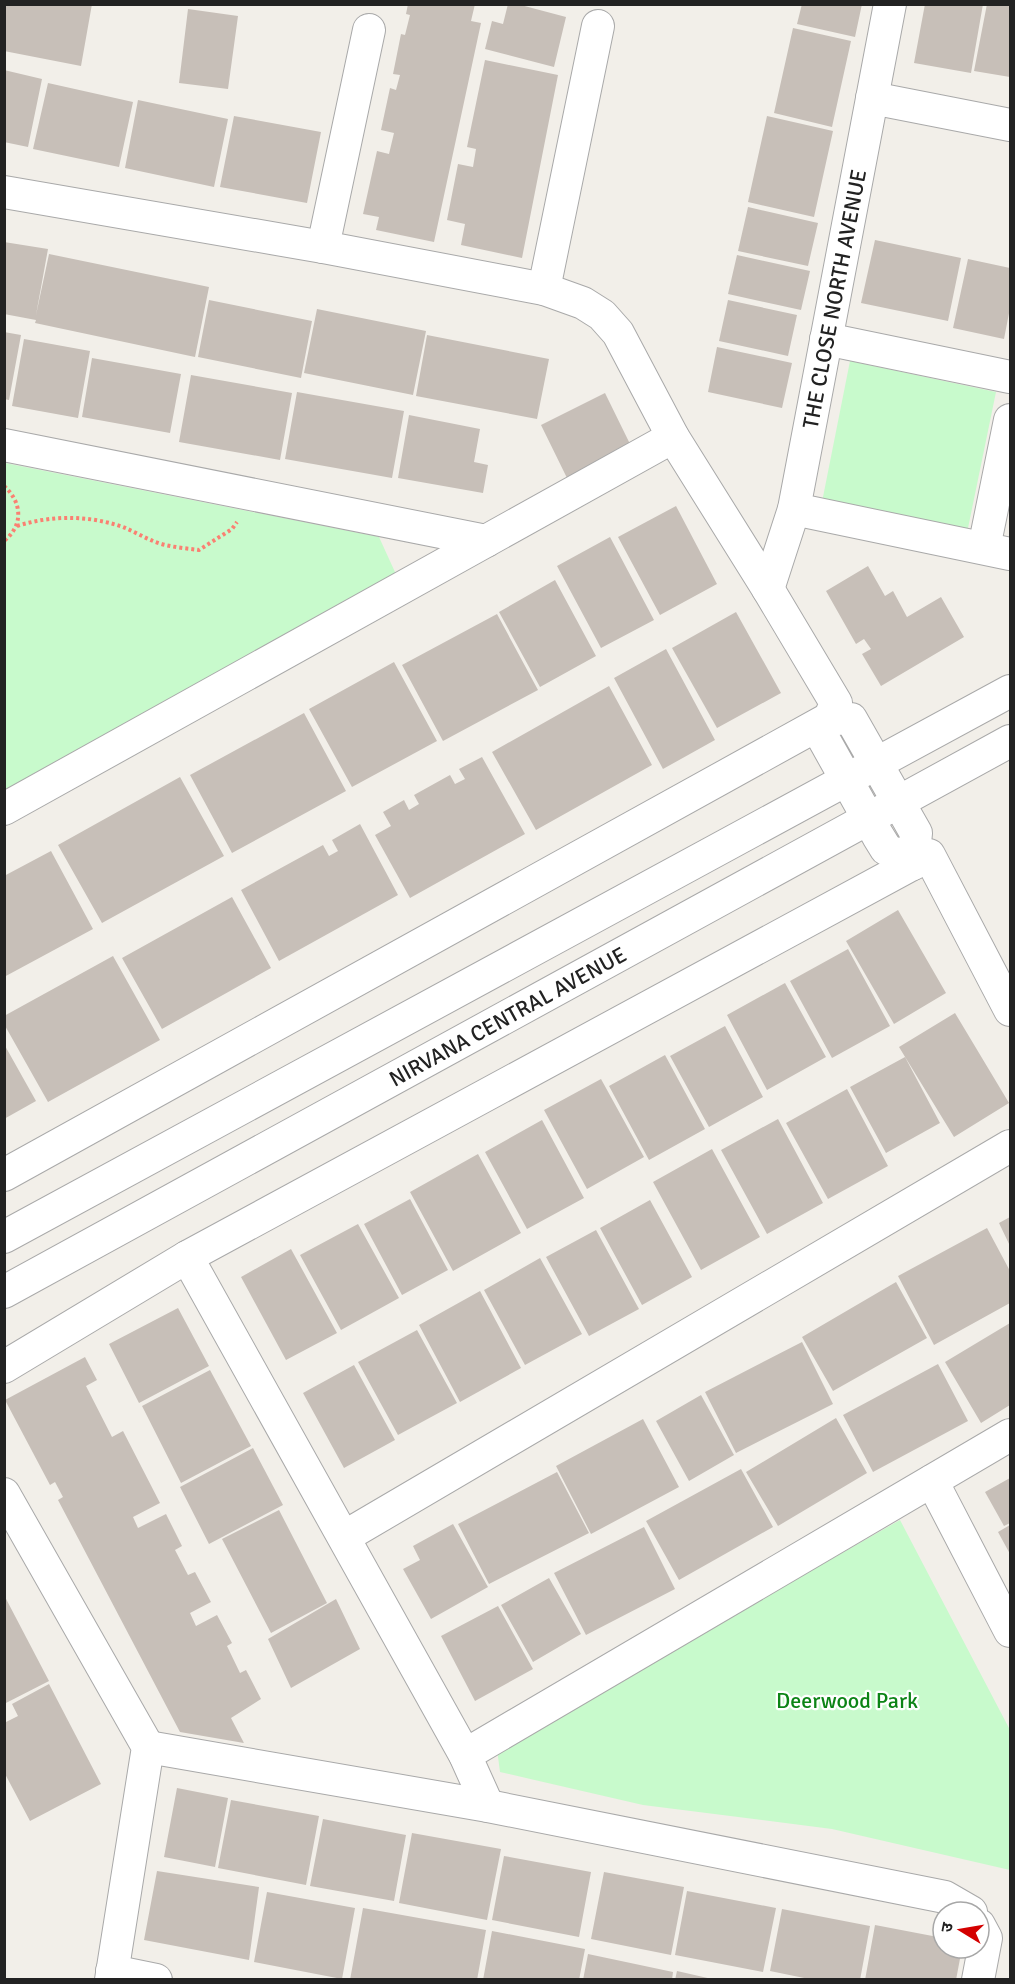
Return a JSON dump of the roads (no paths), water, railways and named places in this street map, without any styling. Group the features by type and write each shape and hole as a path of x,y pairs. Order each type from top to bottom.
{"street":[{"name":"THE CLOSE NORTH AVENUE","path":"768,589 794,509 890,4"},
{"path":"544,289 598,26"},
{"path":"323,247 369,30"},
{"path":"872,98 1011,125"},
{"path":"4,192 323,247 544,289 583,303 602,315 618,333 673,436 836,703 822,736 846,781 886,849 913,864"},
{"path":"826,339 1011,377"},
{"path":"794,509 997,551 1011,420"},
{"path":"4,809 673,436"},
{"path":"4,445 486,541"},
{"name":"NIRVANA CENTRAL AVENUE","path":"4,1238 1011,691"},
{"path":"4,1175 830,718 851,719 899,802 916,833 913,864"},
{"name":"NIRVANA CENTRAL AVENUE","path":"4,1292 1011,741"},
{"path":"4,1367 187,1257 929,855 1011,1010"},
{"path":"344,1537 1011,1146"},
{"path":"187,1257 465,1755 488,1806"},
{"path":"465,1755 1011,1436"},
{"path":"932,1481 1011,1631"},
{"path":"4,1494 148,1747 112,1975 156,1980"},
{"path":"148,1747 488,1806 945,1897 950,1900"},
{"path":"978,1980 982,1960"}],"park label":[{"name":"Deerwood Park","path":"847,1700"}]}
